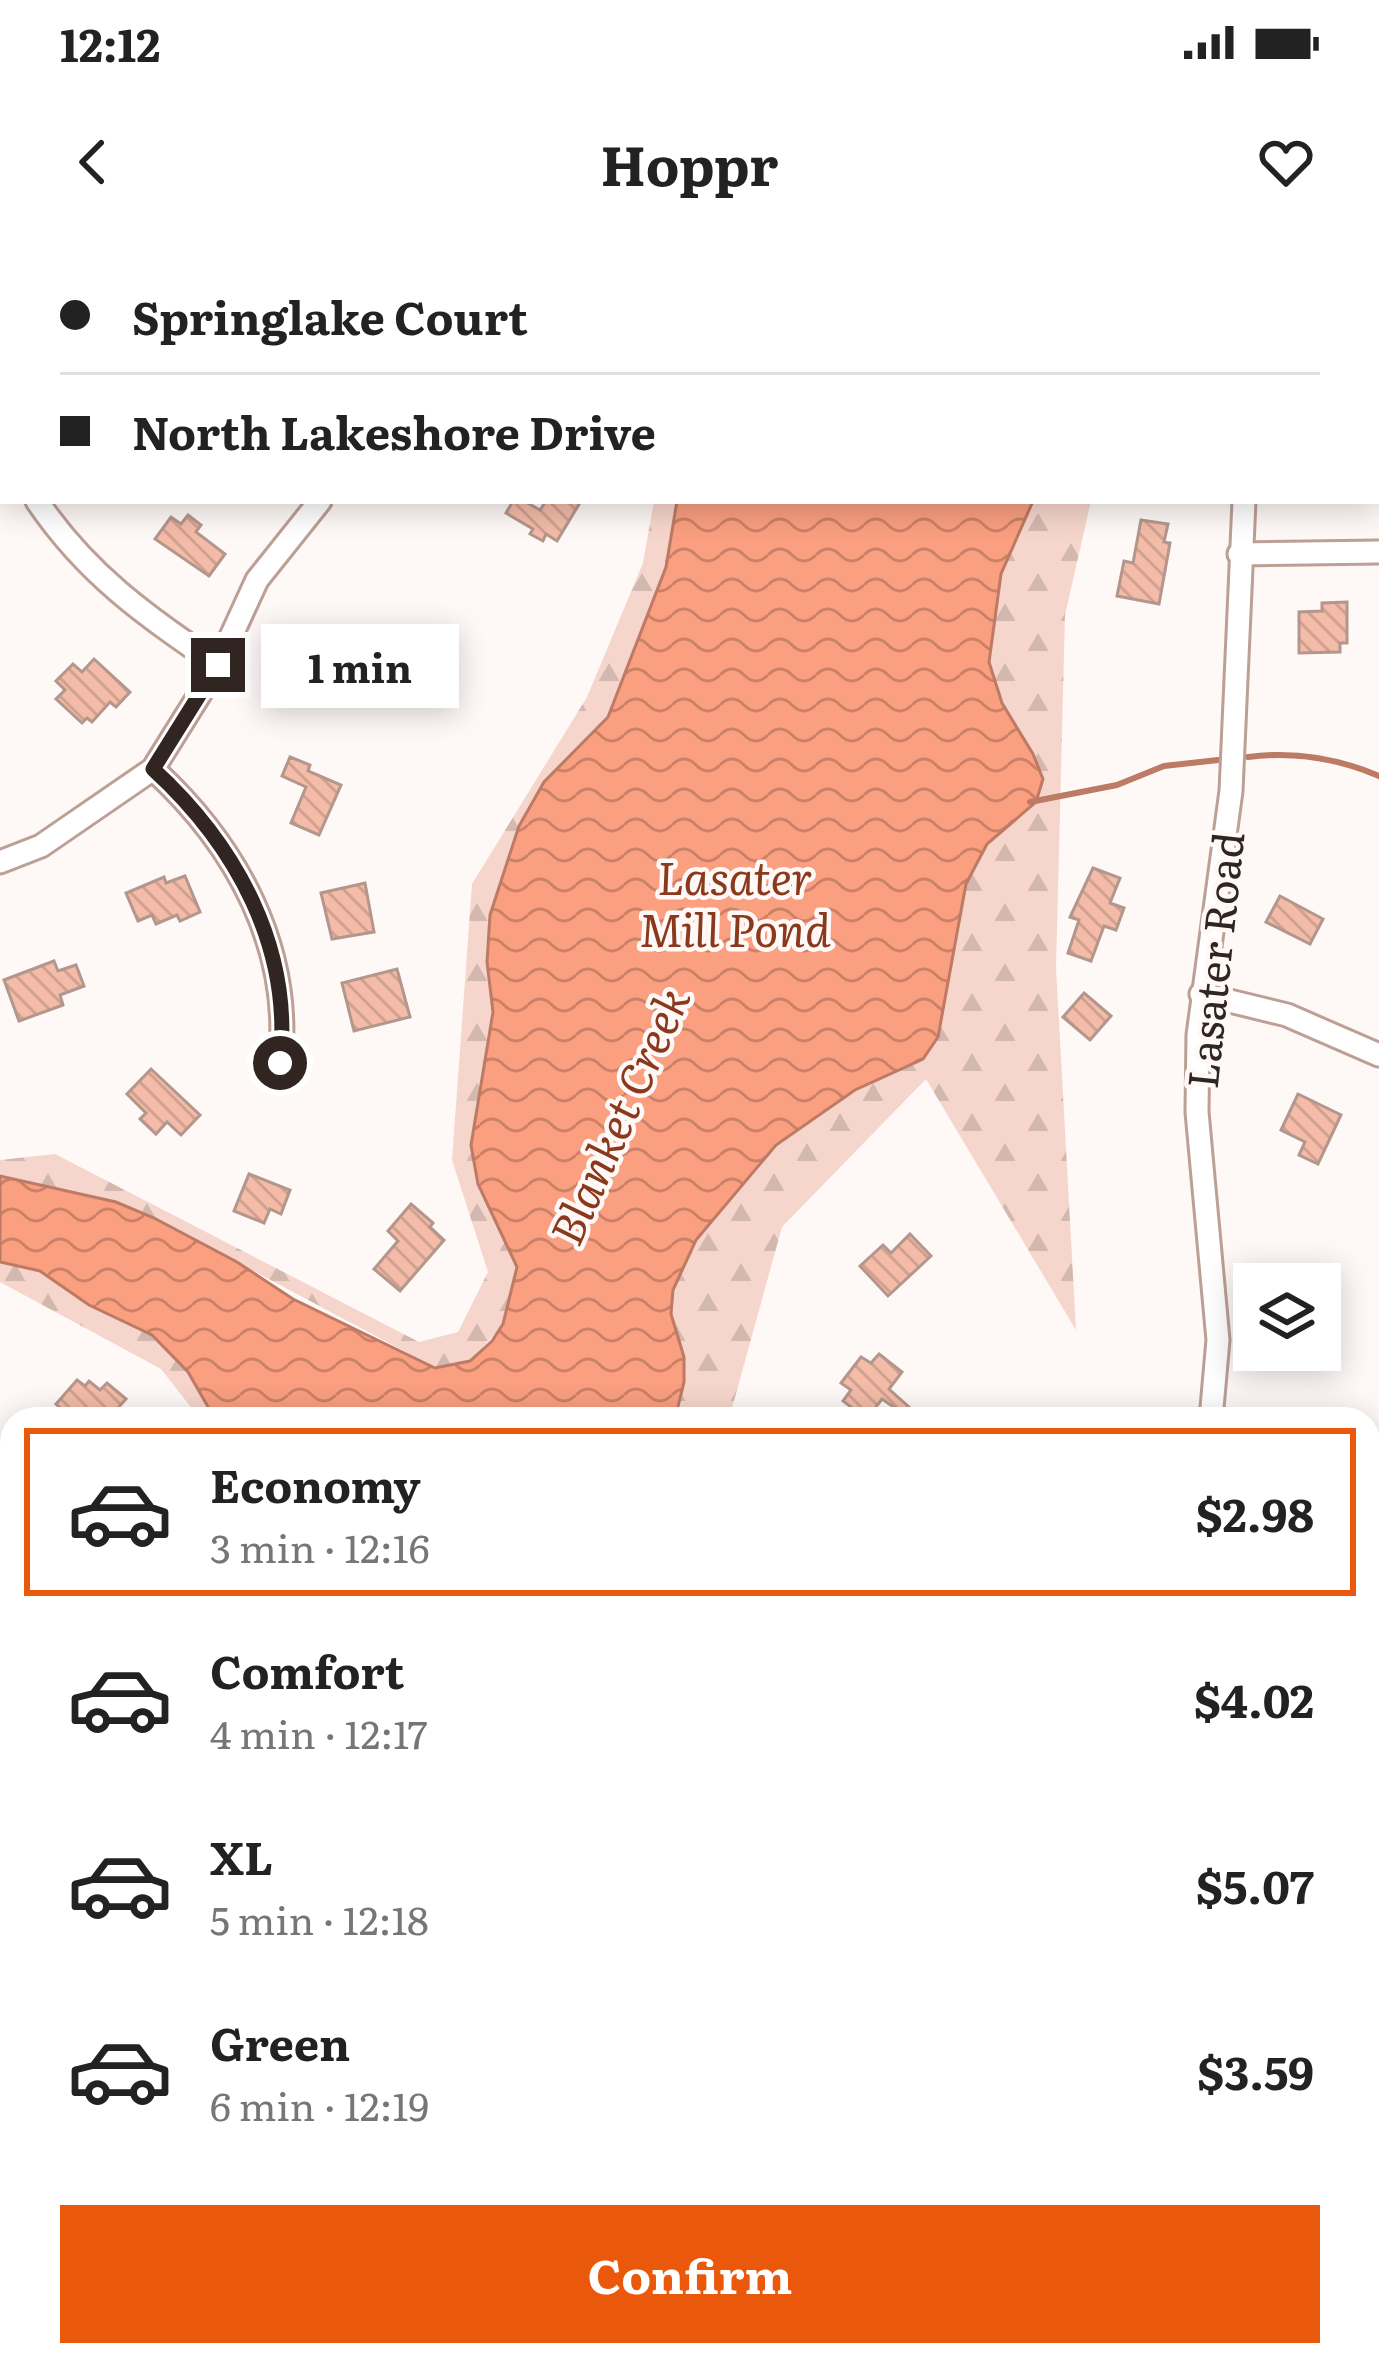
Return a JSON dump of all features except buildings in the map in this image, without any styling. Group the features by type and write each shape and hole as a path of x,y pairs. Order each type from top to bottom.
{"street":[{"path":"39,504 104,583 218,665"},
{"path":"0,862 41,846 153,769 218,665 257,580 318,504"},
{"name":"Lasater Road","path":"1211,1407 1218,1340 1197,1112 1201,994 1231,790 1244,504"},
{"path":"1240,554 1379,552"},
{"path":"153,769 185,798 224,848 259,914 282,995 280,1063"},
{"path":"1201,994 1287,1015 1379,1055"}],"green space":[{"path":"653,504 676,504 666,567 493,1012 478,1184 517,1267 503,1325 470,1361 436,1368 154,1218 0,1176 0,1160 55,1154 419,1342 458,1332 488,1272 452,1160 472,884 587,697 643,563"},
{"path":"1032,504 1090,504 1065,615 1056,968 1076,1330 926,1079 782,1227 732,1407 680,1407 684,1382 671,1314 673,1290 696,1240 776,1146 855,1090 923,1059 938,1037 966,884 987,844 1036,802 989,662 1001,575"},
{"path":"0,1262 40,1271 89,1305 152,1335 188,1372 208,1407 191,1407 161,1369 0,1282"}],"water":[{"name":"Lasater Mill Pond","path":"676,504 1032,504 1001,574 989,662 1002,703 1043,779 1036,802 987,844 966,884 938,1037 923,1059 855,1090 776,1145 696,1240 673,1290 671,1314 684,1357 678,1407 208,1407 188,1372 152,1335 89,1305 40,1271 0,1262 0,1176 116,1202 154,1218 237,1262 293,1299 435,1368 470,1361 492,1341 503,1324 517,1267 478,1184 471,1145 493,1012 487,962 490,915 519,826 544,782 608,717 666,567"}],"waterway":[{"path":"1248,757 1315,758 1379,776"},
{"path":"1030,802 1117,785 1164,766 1218,760"}],"route":[{"path":"218,665 153,769 185,798 224,848 259,914 282,995 280,1063"}],"water label":[{"name":"Blanket Creek","path":"617,1115"}]}
